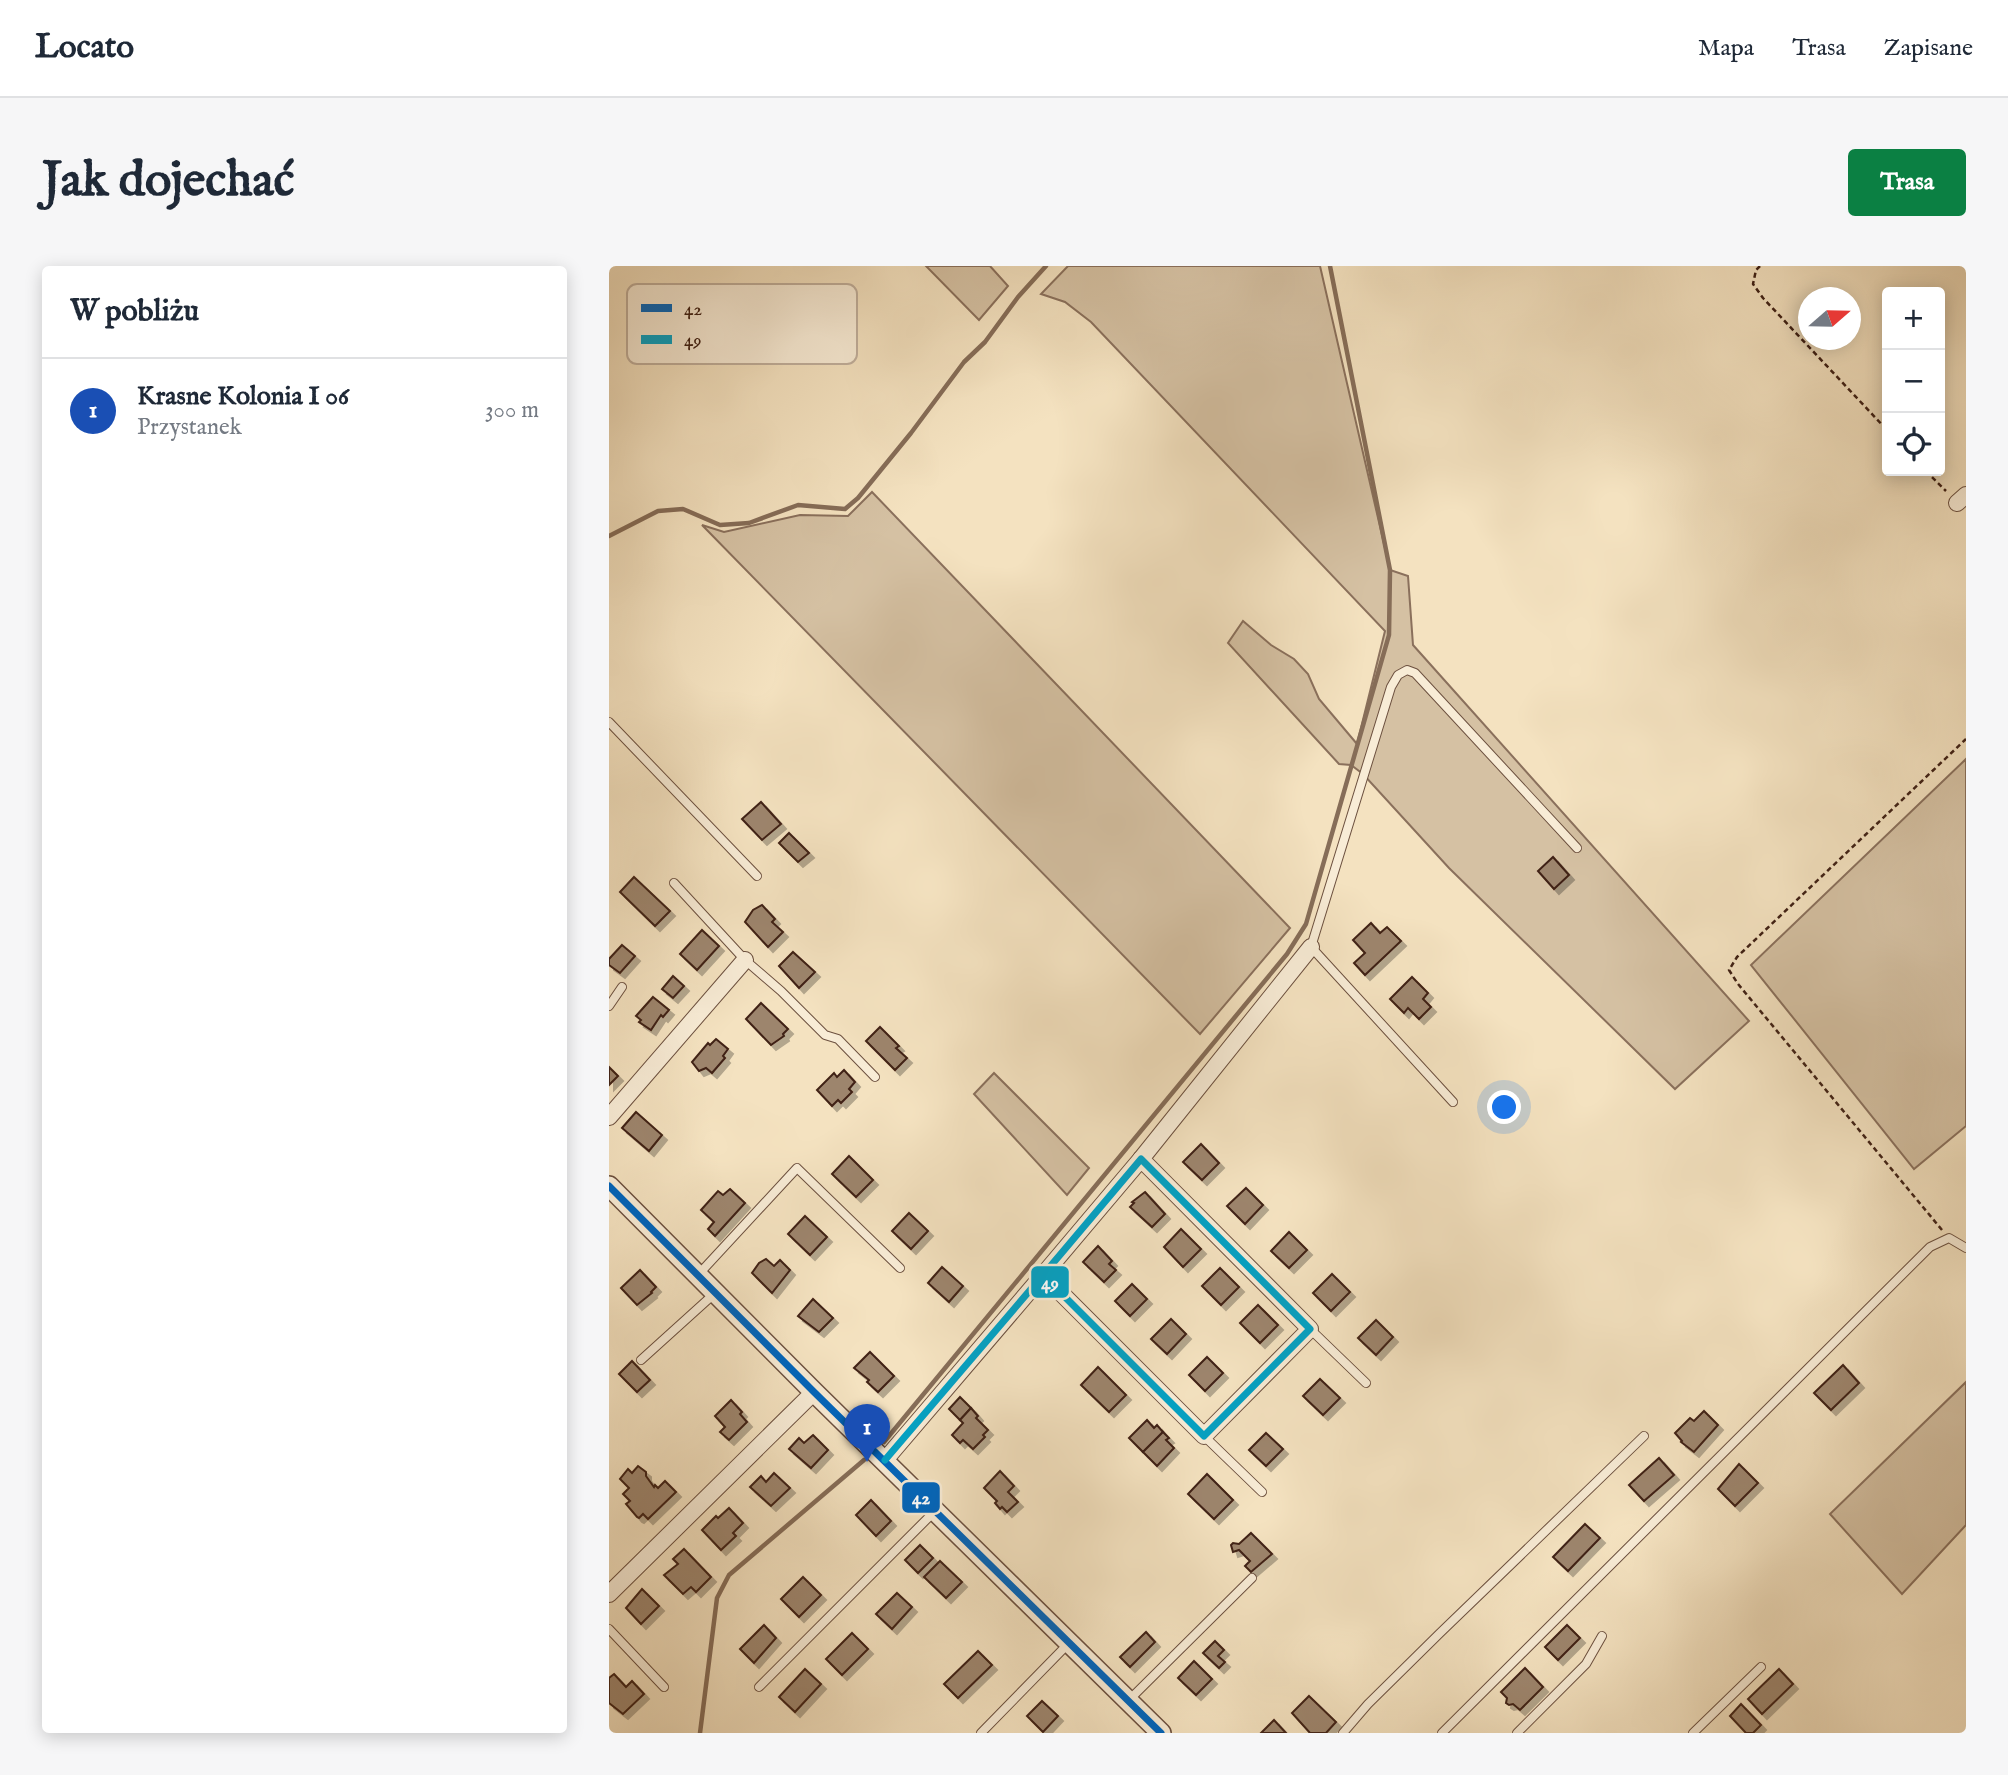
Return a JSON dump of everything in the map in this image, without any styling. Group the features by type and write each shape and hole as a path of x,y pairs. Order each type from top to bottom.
{"street":[{"path":"885,1460 1141,1159 1311,947"},
{"path":"609,1117 745,960"},
{"path":"1043,1275 1204,1436 1310,1329 1141,1159"},
{"path":"609,1186 1128,1701 1152,1730"},
{"path":"609,1594 814,1392"}],"lane":[{"path":"1453,1102 1311,947 1391,687 1398,675 1407,670 1415,673 1577,848"},
{"path":"609,722 757,876"},
{"path":"674,883 745,960 825,1035 838,1039 875,1077"},
{"path":"609,1006 622,987"},
{"path":"698,1275 797,1167 900,1268"},
{"path":"1442,1733 1930,1247 1949,1238 1966,1248"},
{"path":"641,1360 716,1292"},
{"path":"1310,1329 1366,1383"},
{"path":"1204,1436 1262,1492"},
{"path":"1343,1733 1368,1704 1644,1436"},
{"path":"759,1687 936,1510"},
{"path":"1128,1701 1252,1578"},
{"path":"609,1629 664,1687"},
{"path":"1517,1733 1586,1664 1602,1636"},
{"path":"981,1733 1069,1643"},
{"path":"1693,1733 1761,1667"}],"path":[{"path":"1761,266 1756,270 1753,284 1763,298 1882,425"},
{"path":"1932,476 1962,499"},
{"path":"1949,1238 1729,970 1737,957 1966,739"}],"shaded area":[{"path":"926,266 990,266 1008,286 979,320"},
{"path":"1068,266 1320,266 1390,570 1408,576 1413,645 1749,1021 1675,1089 1449,868 1363,774 1351,765 1339,764 1228,643 1243,621 1271,645 1294,659 1308,674 1319,699 1357,744 1385,631 1091,322 1065,302 1041,294"},
{"path":"872,492 1290,928 1200,1034 702,525 724,532 800,515 848,516"},
{"path":"1966,759 1966,1126 1914,1169 1751,965"},
{"path":"994,1073 1089,1168 1067,1195 974,1094"},
{"path":"1966,1382 1966,1525 1902,1594 1830,1514"}],"building":[{"path":"761,802 781,824 762,840 742,819"},
{"path":"789,833 809,853 798,862 779,843"},
{"path":"1553,857 1569,875 1554,889 1538,871"},
{"path":"634,877 670,911 655,926 620,892"},
{"path":"762,905 775,919 772,922 783,932 768,947 745,922 753,910"},
{"path":"1371,923 1380,933 1387,927 1401,941 1365,975 1354,963 1365,953 1353,940"},
{"path":"702,930 719,946 697,970 680,954"},
{"path":"622,945 635,956 620,973 609,965 609,959"},
{"path":"793,952 815,972 799,988 779,966"},
{"path":"673,976 684,986 673,998 662,989"},
{"path":"1412,977 1428,993 1423,999 1431,1007 1419,1019 1408,1008 1404,1013 1390,999"},
{"path":"653,997 669,1010 663,1017 661,1015 651,1030 639,1022 641,1020 636,1016"},
{"path":"761,1003 788,1029 784,1036 771,1045 746,1019"},
{"path":"880,1027 907,1058 895,1070 866,1041"},
{"path":"716,1039 728,1049 723,1056 725,1058 712,1073 706,1068 699,1071 692,1062 708,1043 710,1045"},
{"path":"609,1067 618,1076 609,1085"},
{"path":"844,1070 855,1082 849,1089 852,1092 841,1103 838,1100 832,1106 817,1090 834,1073 837,1077"},
{"path":"636,1112 662,1135 649,1151 622,1128"},
{"path":"1201,1144 1219,1163 1202,1180 1183,1162"},
{"path":"849,1156 873,1180 856,1197 832,1174"},
{"path":"1246,1188 1263,1205 1245,1224 1227,1206"},
{"path":"730,1189 745,1203 715,1236 708,1229 714,1222 701,1210 718,1191 723,1195"},
{"path":"1145,1192 1165,1214 1152,1227 1130,1207 1134,1203 1132,1202"},
{"path":"909,1213 928,1231 911,1249 892,1231"},
{"path":"805,1216 827,1237 810,1255 788,1234"},
{"path":"1181,1229 1201,1249 1183,1267 1164,1247"},
{"path":"1289,1232 1307,1250 1289,1268 1271,1251"},
{"path":"1098,1246 1112,1261 1109,1264 1116,1270 1104,1282 1083,1262"},
{"path":"766,1259 774,1266 780,1260 790,1270 772,1293 752,1273 759,1263"},
{"path":"942,1267 963,1286 949,1302 928,1283"},
{"path":"1220,1268 1239,1287 1221,1305 1202,1286"},
{"path":"640,1270 656,1287 637,1305 621,1288"},
{"path":"1332,1274 1350,1292 1331,1311 1313,1293"},
{"path":"1132,1284 1147,1299 1130,1316 1115,1301"},
{"path":"813,1299 833,1318 819,1332 798,1316"},
{"path":"1258,1305 1278,1325 1260,1343 1240,1323"},
{"path":"1171,1319 1186,1334 1167,1354 1151,1339"},
{"path":"1376,1320 1393,1337 1376,1355 1358,1338"},
{"path":"870,1352 894,1376 878,1392 867,1382 869,1380 854,1368"},
{"path":"1207,1357 1223,1373 1205,1391 1189,1375"},
{"path":"632,1361 650,1380 637,1392 619,1374"},
{"path":"1843,1365 1859,1383 1831,1410 1814,1393"},
{"path":"1098,1367 1126,1395 1109,1412 1081,1385"},
{"path":"1320,1379 1340,1398 1323,1415 1303,1396"},
{"path":"960,1397 971,1408 960,1420 949,1409"},
{"path":"731,1400 747,1422 729,1440 720,1432 725,1427 715,1416"},
{"path":"971,1408 978,1416 976,1418 988,1430 973,1449 963,1440 960,1443 952,1435"},
{"path":"1704,1411 1718,1425 1694,1452 1681,1442 1675,1433 1690,1418 1694,1421"},
{"path":"1147,1420 1154,1428 1157,1425 1163,1432 1143,1452 1129,1438"},
{"path":"1163,1432 1174,1448 1157,1466 1143,1452"},
{"path":"1266,1433 1283,1449 1266,1466 1249,1450"},
{"path":"813,1435 828,1450 811,1468 789,1449 799,1438 804,1443"},
{"path":"1659,1458 1674,1475 1644,1501 1629,1485"},
{"path":"1739,1464 1758,1483 1735,1506 1718,1489"},
{"path":"638,1466 646,1472 654,1487 655,1485 658,1488 665,1481 676,1492 648,1519 643,1514 637,1517 626,1504 630,1501 623,1494 629,1488 620,1479 628,1469 632,1473"},
{"path":"1000,1471 1014,1486 1008,1492 1018,1502 1007,1512 1002,1507 1000,1509 995,1503 997,1501 984,1488"},
{"path":"774,1473 790,1488 771,1506 750,1487 761,1476 766,1482"},
{"path":"1207,1474 1233,1500 1214,1519 1188,1494"},
{"path":"871,1500 891,1521 876,1536 856,1515"},
{"path":"729,1508 743,1523 733,1533 736,1536 721,1550 702,1530"},
{"path":"1585,1524 1600,1538 1568,1571 1553,1557"},
{"path":"1251,1533 1272,1554 1251,1572 1245,1566 1250,1561 1239,1550 1233,1552 1231,1545 1239,1544"},
{"path":"920,1545 933,1558 918,1573 905,1560"},
{"path":"684,1549 711,1577 696,1592 691,1587 683,1594 664,1575 678,1564 673,1559"},
{"path":"940,1561 962,1582 946,1598 924,1577"},
{"path":"803,1577 821,1595 799,1617 781,1599"},
{"path":"642,1589 659,1606 641,1624 626,1608"},
{"path":"897,1593 912,1607 892,1629 876,1614"},
{"path":"764,1625 776,1638 754,1663 740,1649"},
{"path":"1567,1625 1580,1638 1558,1660 1545,1647"},
{"path":"1146,1632 1155,1642 1130,1667 1120,1657"},
{"path":"852,1633 868,1649 842,1675 826,1659"},
{"path":"1215,1641 1224,1650 1218,1656 1225,1662 1219,1668 1203,1653"},
{"path":"978,1651 992,1665 958,1698 944,1684"},
{"path":"1194,1661 1212,1679 1196,1695 1178,1678"},
{"path":"1525,1668 1543,1687 1520,1710 1513,1704 1506,1703 1507,1698 1501,1692"},
{"path":"805,1669 821,1684 795,1712 779,1697"},
{"path":"1779,1669 1793,1684 1762,1714 1748,1699"},
{"path":"614,1674 626,1687 632,1681 644,1694 623,1714 609,1703 609,1678"},
{"path":"1309,1696 1336,1722 1326,1733 1310,1733 1292,1713"},
{"path":"1042,1701 1058,1716 1043,1732 1027,1716"},
{"path":"1741,1704 1761,1725 1753,1733 1746,1733 1730,1716"},
{"path":"1274,1720 1286,1733 1261,1733"}],"waterway":[{"path":"609,536 658,511 683,509 720,525 749,523 798,505 845,509 858,498 964,362 985,342 1018,297 1046,266"},
{"path":"884,1442 1287,954 1306,924 1389,635 1390,570 1330,266"},
{"path":"700,1733 717,1598 729,1575 864,1460"}],"transit line":[{"name":"49","path":"885,1460 1043,1275 1204,1436 1310,1329 1141,1159 1043,1275"},
{"name":"42","path":"609,1186 1161,1733"}],"place":[{"name":"Krasne Kolonia I 06","path":"867,1462"}]}
